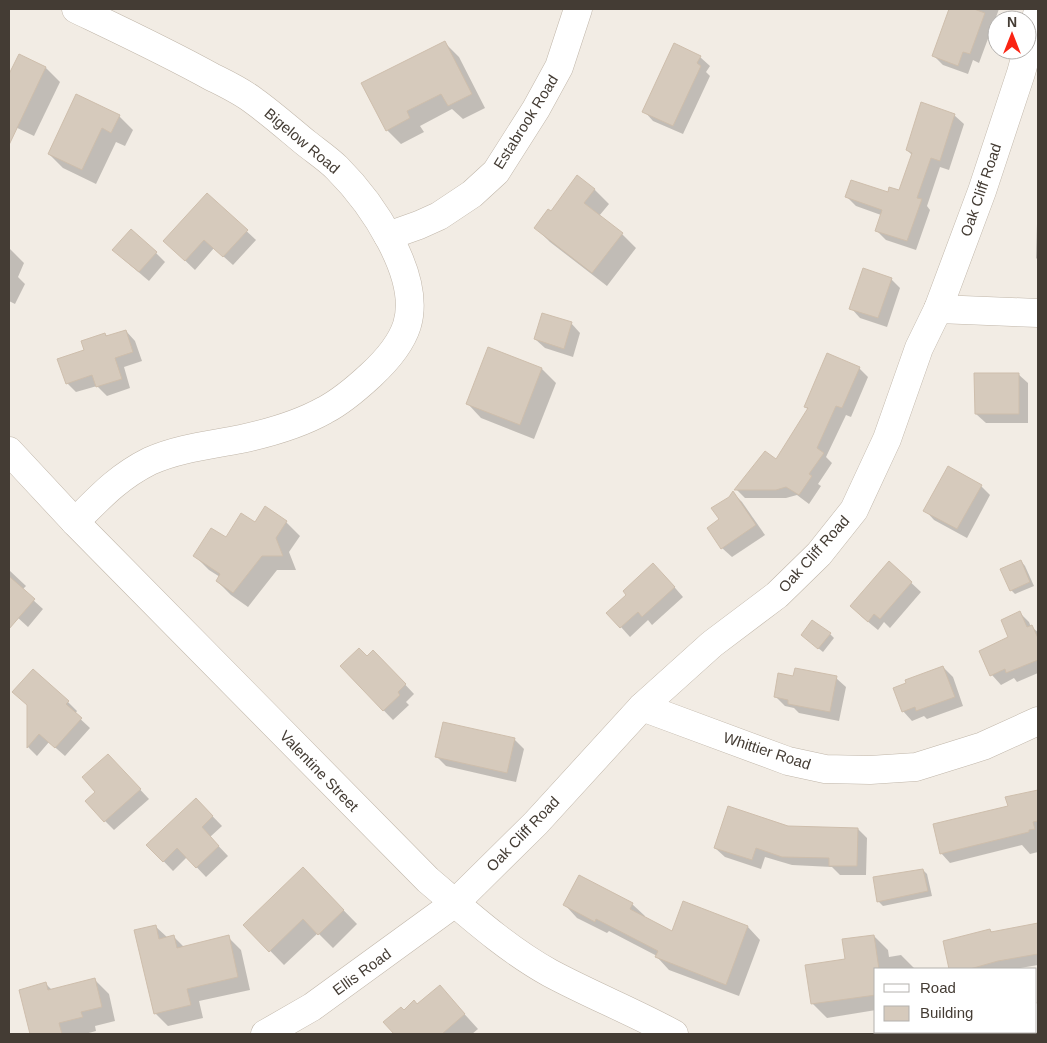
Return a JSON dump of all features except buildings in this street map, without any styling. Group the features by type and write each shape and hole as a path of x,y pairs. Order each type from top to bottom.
{"street":[{"name":"Bigelow Road","path":"75,522 118,480 151,461 197,447 244,439 306,420 333,405 362,383 380,366 401,337 409,313 408,285 399,257 388,236 363,199 337,167 253,100 167,52 76,9"},
{"name":"Estabrook Road","path":"388,236 439,216 472,194 496,172 536,110 559,67 578,9"},
{"name":"Oak Cliff Road","path":"455,903 536,823 642,707 712,644 777,596 819,554 854,510 887,439 919,348 938,309 982,191 1038,12"},
{"path":"938,309 1038,313"},
{"name":"Valentine Street","path":"9,451 75,522 402,856 455,903 515,950 549,972 674,1034"},
{"name":"Whittier Road","path":"642,707 788,761 825,769 861,770 916,767 983,746 1038,721"},
{"name":"Ellis Road","path":"266,1034 312,1007 455,903"}]}
